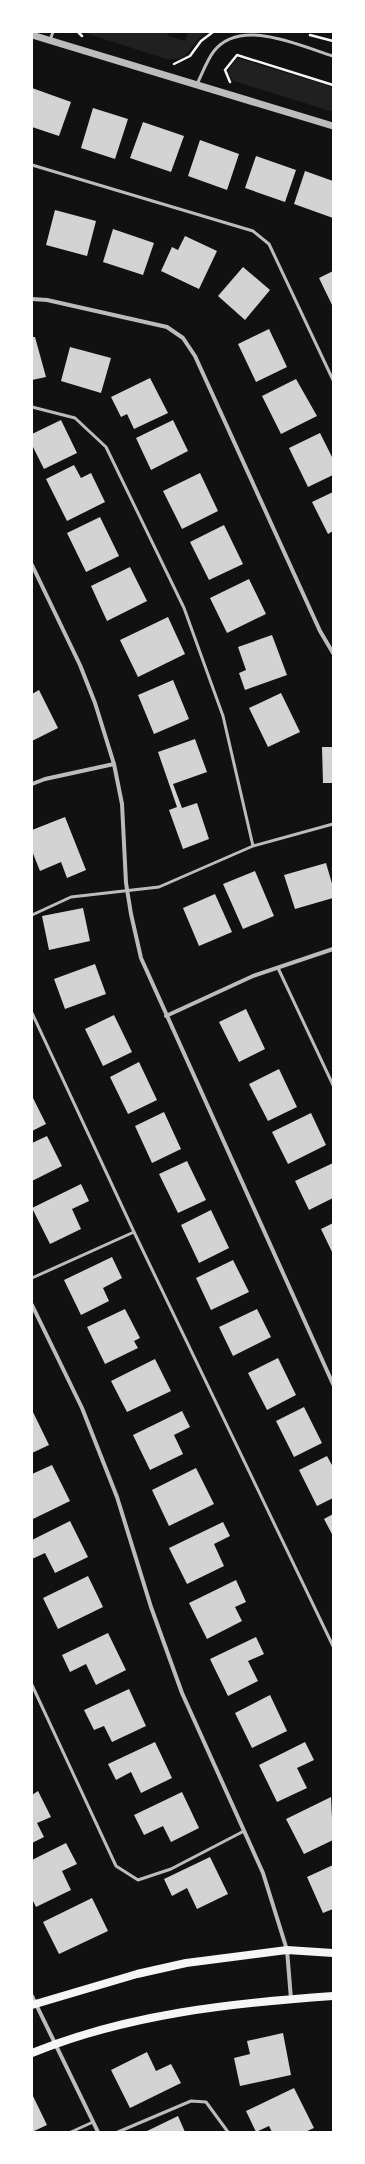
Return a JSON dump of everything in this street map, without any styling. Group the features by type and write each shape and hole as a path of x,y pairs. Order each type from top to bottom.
{"main road":[{"path":"33,2002 137,1974 186,1963 287,1950 333,1953"},
{"path":"32,2053 56,2043 101,2030 186,2010 333,1996"}],"street":[{"path":"32,35 333,126"},
{"path":"32,299 47,300 167,327 183,338 195,356 320,631 333,653"},
{"path":"32,565 80,665 95,703 114,764 122,804 128,892 141,958 333,1384"},
{"path":"32,784 45,779 114,764"},
{"path":"166,1016 254,976 333,949"},
{"path":"32,1304 82,1408 117,1497 151,1607 182,1693 263,1873 287,1950 291,1999"},
{"path":"33,2002 56,2043 98,2132"}],"lane":[{"path":"50,40 52,32"},
{"path":"197,85 214,51 232,38 261,34 333,56"},
{"path":"32,165 253,231 269,244 333,380"},
{"path":"32,407 75,418 106,447 184,608 223,716 253,846"},
{"path":"32,915 71,897 159,888 253,846 333,824"},
{"path":"278,968 333,1085"},
{"path":"32,1013 134,1232 333,1646"},
{"path":"32,1278 134,1232"},
{"path":"32,1685 116,1866 138,1880 171,1869 244,1831"},
{"path":"118,2132 191,2101 206,2102 228,2132"},
{"path":"71,2132 93,2122"}],"path":[{"path":"78,32 84,38"},
{"path":"172,65 190,56 201,41 213,32"},
{"path":"305,34 333,41"},
{"path":"232,83 225,70 237,55 333,85"}],"shaded area":[{"path":"82,32 169,32 168,36 185,41 188,32 207,32 182,58 166,59"},
{"path":"237,58 333,87 333,112 234,81 229,76 228,71"}],"building":[{"path":"32,88 71,102 59,136 32,127"},
{"path":"93,108 128,119 115,159 81,148"},
{"path":"143,122 184,136 171,172 130,158"},
{"path":"200,140 239,154 227,190 188,176"},
{"path":"256,156 296,170 285,202 245,188"},
{"path":"305,171 333,181 333,218 294,204"},
{"path":"55,210 96,221 87,256 46,245"},
{"path":"113,229 154,243 143,275 103,262"},
{"path":"185,236 217,251 199,289 161,271 172,247 178,250"},
{"path":"243,267 270,290 245,320 218,296"},
{"path":"333,271 333,307 319,278"},
{"path":"269,329 287,367 256,382 238,344"},
{"path":"32,337 35,337 46,377 32,380"},
{"path":"70,347 111,358 101,393 61,381"},
{"path":"150,378 168,413 134,429 127,414 121,417 111,397"},
{"path":"296,379 317,416 281,434 262,396"},
{"path":"61,420 77,453 44,469 32,445 32,434"},
{"path":"173,420 188,451 151,470 136,438"},
{"path":"320,433 333,459 333,475 308,487 289,448"},
{"path":"74,465 81,478 91,473 105,502 67,521 46,479"},
{"path":"200,473 218,511 182,529 163,491"},
{"path":"333,492 333,531 328,534 312,502"},
{"path":"100,517 119,556 86,572 67,533"},
{"path":"224,525 243,564 209,580 190,542"},
{"path":"130,567 147,601 107,621 91,586"},
{"path":"249,579 266,614 227,633 210,598"},
{"path":"168,617 185,654 138,677 120,640"},
{"path":"272,635 287,675 245,690 239,673 246,670 238,647"},
{"path":"173,680 189,719 154,734 138,695"},
{"path":"39,690 58,728 32,741 32,694"},
{"path":"281,693 300,732 268,747 249,708"},
{"path":"195,739 207,772 173,784 182,808 197,803 209,839 183,849 169,810 177,807 158,752"},
{"path":"322,747 333,747 333,783 323,783"},
{"path":"65,817 86,870 67,878 61,862 40,871 32,851 32,830"},
{"path":"326,863 333,887 333,898 295,909 284,875"},
{"path":"255,871 274,916 243,929 223,884"},
{"path":"215,894 232,932 199,946 183,908"},
{"path":"83,908 90,941 49,950 42,916"},
{"path":"95,964 106,994 65,1009 54,979"},
{"path":"246,1009 265,1049 239,1062 219,1022"},
{"path":"114,1015 132,1052 103,1066 85,1029"},
{"path":"139,1062 157,1100 128,1114 110,1077"},
{"path":"279,1069 297,1107 268,1121 249,1084"},
{"path":"32,1096 46,1124 32,1131"},
{"path":"164,1112 181,1149 152,1163 135,1126"},
{"path":"311,1113 326,1145 288,1164 272,1132"},
{"path":"47,1136 62,1166 32,1181 32,1143"},
{"path":"187,1161 206,1200 178,1213 159,1174"},
{"path":"333,1163 333,1198 309,1210 295,1181"},
{"path":"81,1184 89,1201 72,1209 81,1229 50,1244 32,1208"},
{"path":"211,1210 229,1248 199,1263 181,1225"},
{"path":"333,1223 333,1254 321,1229"},
{"path":"112,1257 122,1278 103,1288 109,1301 81,1315 64,1280"},
{"path":"233,1260 249,1292 211,1310 196,1278"},
{"path":"125,1309 140,1338 134,1341 138,1348 105,1364 87,1327"},
{"path":"257,1309 271,1337 233,1356 219,1327"},
{"path":"278,1358 296,1395 267,1410 248,1373"},
{"path":"155,1359 171,1391 127,1412 111,1381"},
{"path":"304,1407 322,1443 294,1457 276,1421"},
{"path":"32,1410 49,1445 32,1453"},
{"path":"182,1411 190,1427 174,1435 183,1454 150,1470 133,1435"},
{"path":"327,1456 333,1467 333,1498 317,1506 299,1470"},
{"path":"52,1465 70,1501 33,1519 32,1474"},
{"path":"196,1468 214,1504 169,1526 152,1490"},
{"path":"333,1514 333,1536 324,1519"},
{"path":"70,1521 88,1557 55,1573 45,1553 32,1559 32,1540"},
{"path":"223,1522 230,1536 214,1544 224,1566 187,1584 169,1548"},
{"path":"88,1576 103,1607 58,1629 43,1598"},
{"path":"236,1580 246,1602 235,1607 242,1621 207,1639 189,1603"},
{"path":"108,1633 126,1670 96,1685 86,1664 70,1672 62,1655"},
{"path":"256,1637 264,1654 248,1661 258,1681 228,1696 210,1659"},
{"path":"129,1689 146,1726 112,1742 104,1726 94,1730 84,1710"},
{"path":"270,1695 287,1731 252,1748 235,1713"},
{"path":"155,1742 172,1778 141,1793 131,1772 116,1780 108,1764"},
{"path":"305,1742 314,1760 297,1768 307,1788 277,1802 259,1765"},
{"path":"38,1791 51,1817 37,1823 44,1837 32,1843 32,1795"},
{"path":"182,1792 199,1828 171,1842 163,1826 144,1835 134,1815"},
{"path":"331,1797 333,1840 304,1854 286,1819"},
{"path":"66,1843 77,1864 62,1871 71,1890 36,1907 32,1899 32,1860"},
{"path":"210,1857 228,1894 197,1909 187,1888 172,1896 164,1879"},
{"path":"333,1865 333,1909 323,1913 307,1877"},
{"path":"92,1898 108,1931 59,1954 43,1922"},
{"path":"283,2033 291,2075 240,2086 234,2058 250,2054 247,2041"},
{"path":"147,2052 156,2071 171,2064 181,2083 130,2108 111,2070"},
{"path":"294,2088 314,2128 305,2132 272,2132 269,2126 256,2132 246,2111"},
{"path":"32,2094 47,2125 32,2132"},
{"path":"178,2116 185,2132 145,2132"}]}
